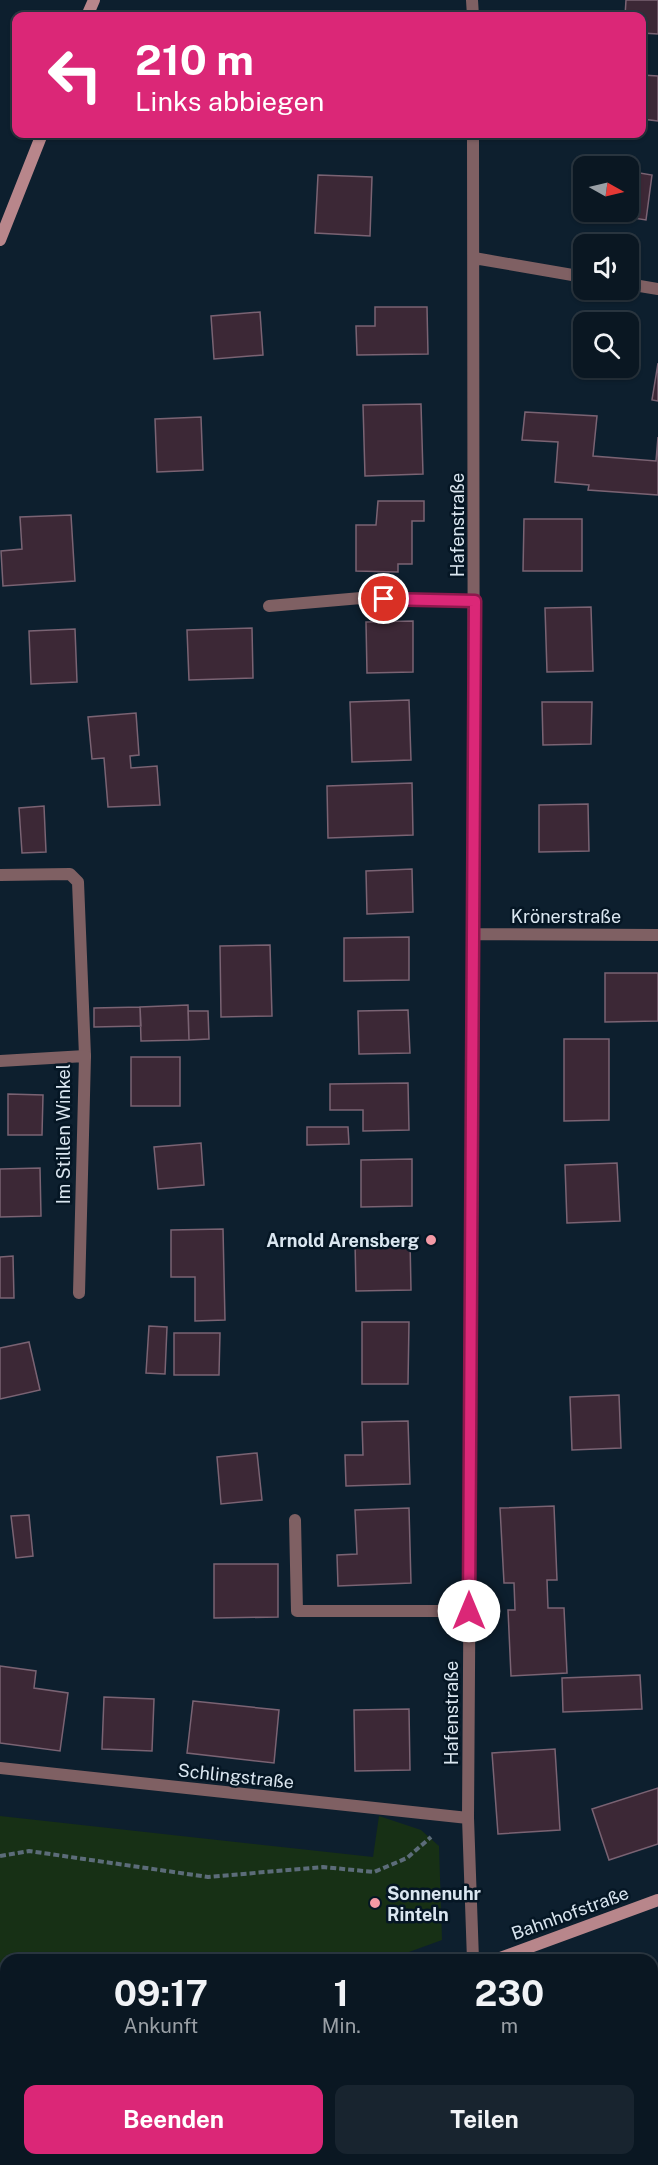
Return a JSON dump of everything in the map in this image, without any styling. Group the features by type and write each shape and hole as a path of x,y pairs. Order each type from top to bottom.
{"main road":[{"path":"0,240 40,138"},
{"name":"Bahnhofstraße","path":"511,1954 658,1900"}],"street":[{"name":"Hafenstraße","path":"473,138 475,601 468,1818 473,1954"},
{"path":"474,258 573,275"},
{"path":"639,286 658,289"},
{"path":"269,606 361,598 475,601"},
{"path":"0,875 70,874 78,882 85,1056"},
{"name":"Krönerstraße","path":"474,934 658,935"},
{"name":"Im Stillen Winkel","path":"0,1062 85,1056 79,1293"},
{"path":"295,1520 297,1611 469,1611"},
{"name":"Schlingstraße","path":"0,1768 451,1818 468,1818"}],"path":[{"path":"0,1856 29,1851 208,1877 323,1867 374,1872 407,1858 451,1818"}],"green space":[{"path":"0,1816 373,1857 379,1816 421,1830 439,1846 442,1940 404,1954 0,1954"}],"building":[{"path":"626,0 658,0 658,34 646,33 646,12 625,12"},
{"path":"646,75 658,76 658,121 646,120"},
{"path":"639,173 652,175 646,220 639,219"},
{"path":"318,175 372,177 370,236 315,233"},
{"path":"375,307 427,307 428,354 357,355 356,326 375,326"},
{"path":"260,312 263,355 214,359 211,316"},
{"path":"658,363 658,401 652,400"},
{"path":"421,404 423,474 365,476 363,405"},
{"path":"525,412 597,416 593,456 656,461 658,437 658,495 588,490 589,485 555,482 558,442 522,440"},
{"path":"201,417 203,470 157,472 155,419"},
{"path":"378,501 424,501 424,521 412,521 412,564 398,564 398,572 356,571 356,525 376,525"},
{"path":"71,515 75,581 3,586 1,551 22,549 20,517"},
{"path":"524,519 582,519 582,571 523,571"},
{"path":"591,607 593,671 547,672 545,608"},
{"path":"413,621 413,672 367,673 366,622"},
{"path":"252,628 253,678 189,680 187,630"},
{"path":"75,629 77,682 31,684 29,631"},
{"path":"409,700 411,760 352,762 350,702"},
{"path":"542,702 592,702 591,744 543,745"},
{"path":"136,713 139,755 130,756 131,768 157,766 160,805 108,807 104,758 92,759 88,717"},
{"path":"412,783 413,835 328,838 327,786"},
{"path":"588,804 589,851 539,852 539,805"},
{"path":"44,806 46,852 22,853 19,808"},
{"path":"412,869 413,912 367,914 366,871"},
{"path":"409,937 409,980 344,981 344,938"},
{"path":"270,945 272,1016 221,1017 220,946"},
{"path":"605,973 658,973 658,1021 605,1022"},
{"path":"188,1005 189,1040 141,1041 140,1007"},
{"path":"140,1007 141,1026 94,1027 94,1008"},
{"path":"408,1010 410,1053 359,1054 358,1011"},
{"path":"188,1011 208,1011 209,1039 189,1040"},
{"path":"564,1039 609,1039 609,1120 564,1121"},
{"path":"131,1057 180,1057 180,1106 131,1106"},
{"path":"408,1083 409,1130 363,1131 363,1110 330,1110 330,1084"},
{"path":"8,1094 43,1095 42,1135 8,1135"},
{"path":"307,1127 348,1127 349,1144 307,1145"},
{"path":"201,1143 204,1185 158,1189 154,1147"},
{"path":"412,1159 412,1206 361,1207 361,1160"},
{"path":"617,1163 620,1221 567,1223 565,1165"},
{"path":"40,1168 41,1216 0,1217 0,1169"},
{"path":"223,1229 225,1320 195,1321 195,1277 171,1277 171,1230"},
{"path":"410,1240 411,1290 356,1291 355,1241"},
{"path":"13,1256 14,1298 0,1298 0,1257"},
{"path":"362,1322 409,1322 408,1384 362,1384"},
{"path":"149,1326 167,1327 165,1374 146,1373"},
{"path":"174,1333 220,1333 219,1375 174,1375"},
{"path":"29,1342 40,1390 0,1399 0,1348"},
{"path":"619,1395 621,1448 572,1450 570,1397"},
{"path":"408,1421 410,1484 346,1486 345,1455 363,1455 362,1422"},
{"path":"257,1453 262,1500 221,1504 217,1457"},
{"path":"554,1506 557,1580 547,1580 548,1608 564,1608 567,1673 511,1676 508,1610 515,1610 514,1583 504,1583 500,1508"},
{"path":"409,1508 411,1583 338,1586 337,1555 357,1554 355,1510"},
{"path":"29,1515 33,1556 16,1558 11,1516"},
{"path":"214,1564 278,1564 278,1617 214,1618"},
{"path":"0,1666 36,1671 34,1688 68,1693 60,1751 0,1743"},
{"path":"640,1675 642,1709 563,1712 562,1678"},
{"path":"104,1697 154,1699 152,1751 102,1749"},
{"path":"193,1701 279,1710 274,1763 187,1753"},
{"path":"409,1709 410,1770 355,1771 354,1710"},
{"path":"555,1749 560,1830 498,1834 492,1753"},
{"path":"658,1788 658,1844 609,1860 592,1809"}],"place":[{"name":"Arnold Arensberg","path":"431,1240"},
{"name":"Sonnenuhr Rinteln","path":"375,1903"}],"route":[{"path":"384,599 475,601 469,1611"}]}
